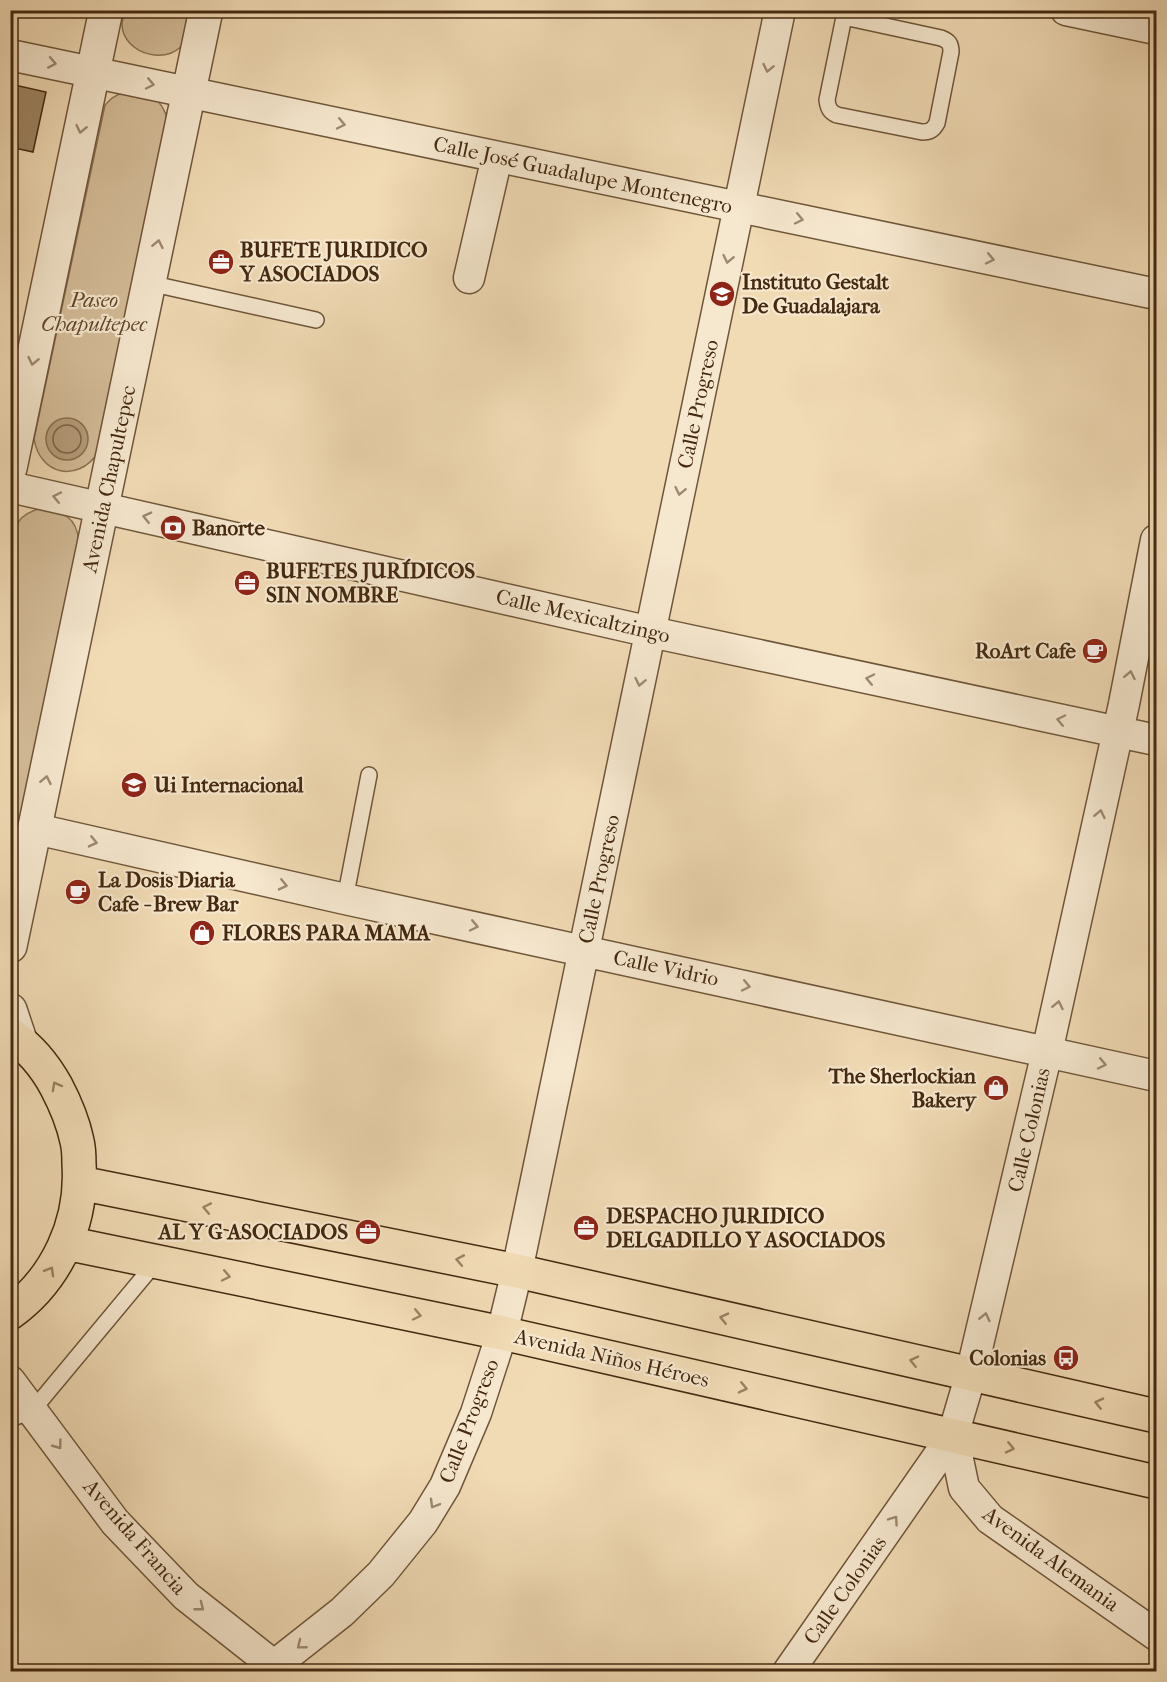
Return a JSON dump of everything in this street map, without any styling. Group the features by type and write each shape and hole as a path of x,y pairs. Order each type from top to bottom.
{"main road":[{"path":"10,1313 44,1281 66,1244 76,1213 80,1183 78,1143 66,1104 47,1070 14,1028"},
{"path":"80,1183 517,1271 1156,1416"},
{"name":"Avenida Niños Héroes","path":"66,1244 502,1333 1156,1482"}],"street":[{"path":"10,468 106,10"},
{"name":"Avenida Chapultepec","path":"13,929 36,829 206,10"},
{"name":"Calle Progreso","path":"274,1670 342,1612 381,1574 423,1522 445,1486 476,1413 502,1333 517,1271 780,10"},
{"path":"1066,10 1156,28"},
{"name":"Calle José Guadalupe Montenegro","path":"10,55 1156,294"},
{"path":"470,278 497,156"},
{"name":"Calle Mexicaltzingo","path":"10,487 651,632 1156,740"},
{"name":"Calle Colonias","path":"788,1671 953,1436 971,1374 1047,1052 1118,732 1156,540"},
{"name":"Calle Vidrio","path":"36,829 345,899 1156,1076"},
{"name":"Avenida Francia","path":"10,1382 21,1415 115,1522 186,1596 274,1670"},
{"name":"Avenida Alemania","path":"953,1436 964,1488 990,1519 1156,1635"}],"lane":[{"path":"840,14 948,40 951,52 937,123 929,132 831,112 827,100 840,14"},
{"path":"149,283 316,320"},
{"path":"345,899 369,774"},
{"path":"21,1415 156,1262"}],"green space":[{"path":"125,11 192,11 186,39 180,48 171,53 160,55 139,50 125,35 122,25"},
{"name":"Paseo Chapultepec","path":"121,93 151,97 161,105 168,121 98,453 80,469 60,471 44,461 34,439 105,105"},
{"path":"42,508 68,517 75,526 79,541 11,865 11,548 16,527 22,517"}],"water":[{"path":"67,418 82,424 88,439 82,454 67,460 52,454 46,439 52,424"}],"building":[{"path":"10,84 46,92 33,152 10,147"}],"place":[{"name":"BUFETE JURIDICO Y ASOCIADOS","path":"221,262"},
{"name":"Instituto Gestalt De Guadalajara","path":"722,294"},
{"name":"Banorte","path":"173,528"},
{"name":"BUFETES JURÍDICOS SIN NOMBRE","path":"247,583"},
{"name":"RoArt Cafe","path":"1095,651"},
{"name":"Ui Internacional","path":"134,785"},
{"name":"La Dosis Diaria Cafe - Brew Bar","path":"78,892"},
{"name":"FLORES PARA MAMA","path":"202,933"},
{"name":"The Sherlockian Bakery","path":"996,1088"},
{"name":"DESPACHO JURIDICO DELGADILLO Y ASOCIADOS","path":"586,1228"},
{"name":"AL Y G ASOCIADOS","path":"368,1232"},
{"name":"Colonias","path":"1066,1358"}]}
